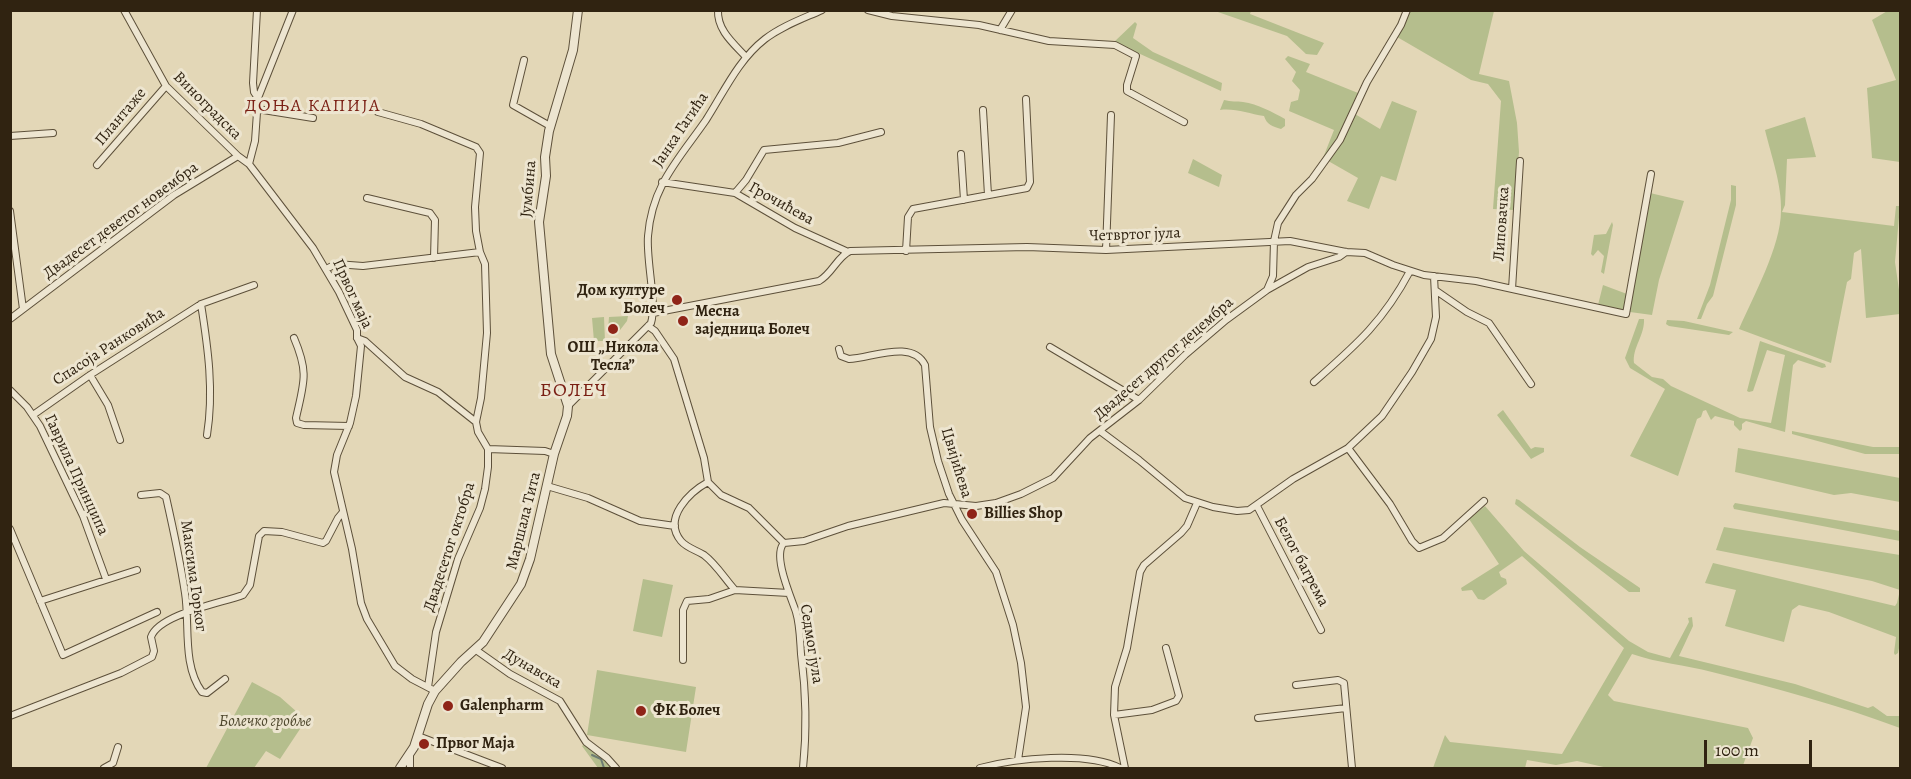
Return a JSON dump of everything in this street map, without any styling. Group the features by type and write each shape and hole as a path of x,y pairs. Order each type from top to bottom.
{"street":[{"name":"Виноградска","path":"124,10 166,86 238,156"},
{"path":"257,10 253,83 254,92 258,98"},
{"path":"238,156 249,164 255,141 258,98 293,10"},
{"name":"Јумбина","path":"568,406 551,354 539,222 550,126 573,50 578,10"},
{"path":"718,10 723,32 746,57"},
{"name":"Јанка Гагића","path":"652,313 648,236 662,182 673,162 705,120 746,57 765,39 822,10"},
{"path":"868,10 885,15 959,22 1049,41 1115,45 1131,52 1136,58 1127,92 1184,122"},
{"path":"1000,30 1012,10"},
{"path":"1267,290 1273,276 1275,231 1284,213 1340,140 1367,82 1401,25 1407,10"},
{"path":"524,60 513,102 514,107 550,126"},
{"name":"Плантаже","path":"97,165 166,86"},
{"path":"906,251 908,217 913,209 1027,188 1029,185 1026,99"},
{"path":"257,109 313,118"},
{"path":"983,110 988,195"},
{"path":"378,112 421,124 479,150 480,153 476,237 485,264 487,333 481,398 476,422"},
{"path":"1106,250 1111,115"},
{"path":"735,193 746,180 764,150 838,143 881,132"},
{"path":"10,136 53,133"},
{"path":"961,154 964,200"},
{"name":"Двадесет деветог новембра","path":"10,319 174,195 238,156"},
{"name":"Липовачка","path":"1512,289 1520,160"},
{"name":"Првог маја","path":"249,164 314,248 357,330 357,338 362,346 356,396 349,426 334,464 334,472 361,603 367,619 395,666 405,675 431,689"},
{"name":"Четвртог јула","path":"848,252 1027,247 1106,250 1274,241 1305,243 1346,252 1365,253 1410,272 1476,281 1626,314 1651,174"},
{"name":"Грочићева","path":"662,182 735,193 795,228 848,252"},
{"path":"367,198 430,213 435,220 434,258"},
{"path":"10,211 22,309"},
{"path":"326,270 336,264 363,266 480,252"},
{"path":"784,543 749,508 721,495 708,482 704,458 674,359 655,331 648,326 652,313 819,281 824,279 848,252"},
{"name":"Двадесет другог децембра","path":"784,543 804,541 848,526 944,503 976,506 996,503 1037,487 1053,478 1090,438 1139,400 1185,355 1267,290 1308,267 1339,257 1346,252"},
{"path":"1314,382 1370,331 1391,304 1410,272"},
{"path":"1100,431 1185,498 1197,503 1244,512 1257,506 1293,479 1348,448 1382,416 1424,353 1434,329 1436,290 1434,276"},
{"name":"Спасоја Ранковића","path":"33,415 90,375 201,304 254,285"},
{"path":"1436,290 1467,312 1489,323 1530,384"},
{"path":"201,304 211,387 211,412 207,435"},
{"name":"Маршала Тита","path":"400,768 410,755 418,736 431,689 476,650 496,626 526,573 554,454 568,406 648,326"},
{"path":"294,338 302,359 305,377 296,418 297,423 349,426"},
{"name":"Двадесетог октобра","path":"357,338 365,341 405,377 438,392 476,422 478,432 488,449 485,489 471,533 458,559 436,632 431,689"},
{"path":"1050,347 1139,400"},
{"name":"Цвијићева","path":"839,349 841,356 846,358 906,351 922,358 928,383 930,427 938,461 953,503 996,572 1013,625 1021,663 1026,707 1018,760"},
{"path":"90,375 108,405 120,440"},
{"name":"Гаврила Принципа","path":"10,390 40,426 83,516 106,579"},
{"path":"1348,448 1390,504 1412,541 1419,548 1443,538 1484,501"},
{"path":"488,449 544,451 554,454"},
{"path":"708,482 686,498 680,506 675,526 677,536 681,542 704,555 735,590"},
{"path":"547,486 588,498 640,521 675,526"},
{"name":"Максима Горког","path":"141,495 160,493 166,496 188,611 190,665 199,688 202,692 207,693 225,679"},
{"path":"980,768 1018,760 1048,758 1092,760 1122,768 1114,715 1115,687 1127,648 1140,572 1143,565 1187,526 1197,503"},
{"name":"Белог багрема","path":"1257,506 1321,630"},
{"path":"10,716 121,672 152,657 154,654 151,637 153,632 188,611 237,597 246,592 250,585 259,536 264,531 282,532 323,543 344,512"},
{"path":"10,529 63,655 157,612"},
{"name":"Седмог јула","path":"784,543 781,546 779,557 797,615 805,683 807,732 803,768"},
{"path":"40,601 137,570"},
{"path":"683,660 682,610 687,601 709,599 735,590 789,593"},
{"path":"1114,715 1152,710 1176,701 1179,696 1166,648"},
{"name":"Дунавска","path":"476,650 510,674 560,701 586,742 616,768"},
{"path":"1296,685 1341,681 1345,686 1352,768"},
{"path":"1258,718 1346,708"},
{"path":"418,736 502,768"},
{"path":"104,768 113,763 118,747"},
{"path":"410,755 410,768"}],"green space":[{"path":"1889,10 1900,11 1900,162 1872,158 1867,88 1896,80 1872,20"},
{"path":"1215,11 1251,11 1250,14 1324,43 1317,55 1306,54 1287,36"},
{"path":"1404,11 1494,11 1479,74 1509,81 1517,123 1519,152 1514,210 1493,209 1501,101 1488,84 1471,80 1392,34"},
{"path":"1135,22 1137,24 1133,38 1153,52 1222,83 1221,91 1114,42"},
{"path":"1288,56 1310,64 1306,72 1358,93 1350,111 1380,129 1392,101 1417,111 1396,181 1381,176 1369,209 1347,201 1358,178 1323,158 1334,130 1289,111 1291,102 1298,100 1300,90 1292,81 1296,72 1285,59"},
{"path":"1224,100 1249,103 1265,109 1285,119 1285,126 1281,129 1272,126 1264,116 1237,110 1220,110"},
{"path":"1805,117 1816,157 1787,159 1785,205 1782,212 1894,226 1896,206 1900,206 1895,262 1900,314 1866,318 1861,249 1854,253 1851,279 1847,282 1831,363 1739,329 1765,271 1780,225 1780,191 1765,130"},
{"path":"1193,159 1222,175 1219,187 1188,173"},
{"path":"1731,185 1736,186 1736,205 1713,296 1701,319 1697,319 1710,285 1731,200"},
{"path":"1650,193 1684,201 1659,280 1652,315 1630,312"},
{"path":"1612,222 1604,274 1601,272 1604,256 1598,250 1593,256 1591,254 1594,235 1606,234"},
{"path":"1603,285 1627,294 1625,311 1598,305"},
{"path":"628,316 617,334 611,334 608,330 609,317"},
{"path":"604,317 605,341 594,341 592,318"},
{"path":"1639,319 1644,319 1644,325 1635,352 1634,363 1652,377 1663,379 1671,386 1740,418 1771,423 1785,355 1767,350 1753,391 1747,391 1760,341 1825,364 1826,367 1822,368 1798,360 1793,365 1785,432 1746,421 1742,424 1740,431 1734,425 1734,421 1715,416 1711,420 1706,410 1703,411 1701,417 1697,419 1678,476 1630,456 1665,389 1630,368 1625,358"},
{"path":"1667,320 1684,321 1733,332 1729,335 1669,326 1666,324"},
{"path":"1503,410 1531,449 1544,448 1544,452 1531,459 1497,415"},
{"path":"1792,431 1873,447 1900,447 1900,454 1865,454 1792,434"},
{"path":"1738,448 1900,478 1900,502 1851,493 1834,495 1735,472"},
{"path":"1516,499 1640,588 1640,592 1629,592 1515,504"},
{"path":"1735,503 1900,531 1900,541 1734,509"},
{"path":"1485,506 1524,551 1629,641 1648,652 1670,658 1689,622 1688,618 1692,617 1693,626 1679,656 1795,684 1868,708 1873,706 1887,716 1900,716 1900,728 1783,691 1632,654 1608,695 1614,701 1748,728 1753,738 1742,768 1608,768 1577,761 1556,765 1527,760 1525,768 1433,768 1445,735 1450,742 1562,754 1624,648 1522,556 1499,572 1501,577 1506,579 1507,584 1484,600 1478,599 1472,590 1462,591 1461,588 1499,564 1469,519"},
{"path":"1724,527 1900,555 1900,590 1872,581 1716,550"},
{"path":"1713,563 1895,606 1900,590 1900,643 1898,653 1895,655 1896,637 1829,612 1799,605 1792,610 1784,642 1725,626 1736,590 1705,583"},
{"path":"643,579 673,585 662,637 633,631"},
{"name":"ФК Болеч","path":"597,670 696,687 686,752 587,735"},
{"name":"Болечко гробље","path":"252,682 280,697 306,720 280,759 266,751 254,768 206,768"},
{"path":"585,744 606,758 613,768 598,768 582,746"}],"waterway":[{"path":"592,755 601,759 604,768"}],"place":[{"name":"Дом културе Болеч","path":"677,300"},
{"name":"Месна заједница Болеч","path":"683,321"},
{"name":"ОШ „Никола Тесла”","path":"613,329"},
{"name":"Billies Shop","path":"972,514"},
{"name":"Galenpharm","path":"448,706"},
{"name":"ФК Болеч","path":"641,711"},
{"name":"Првог Маја","path":"424,744"}],"district":[{"name":"ДОЊА КАПИЈА","path":"313,107"},
{"name":"БОЛЕЧ","path":"574,391"}]}
